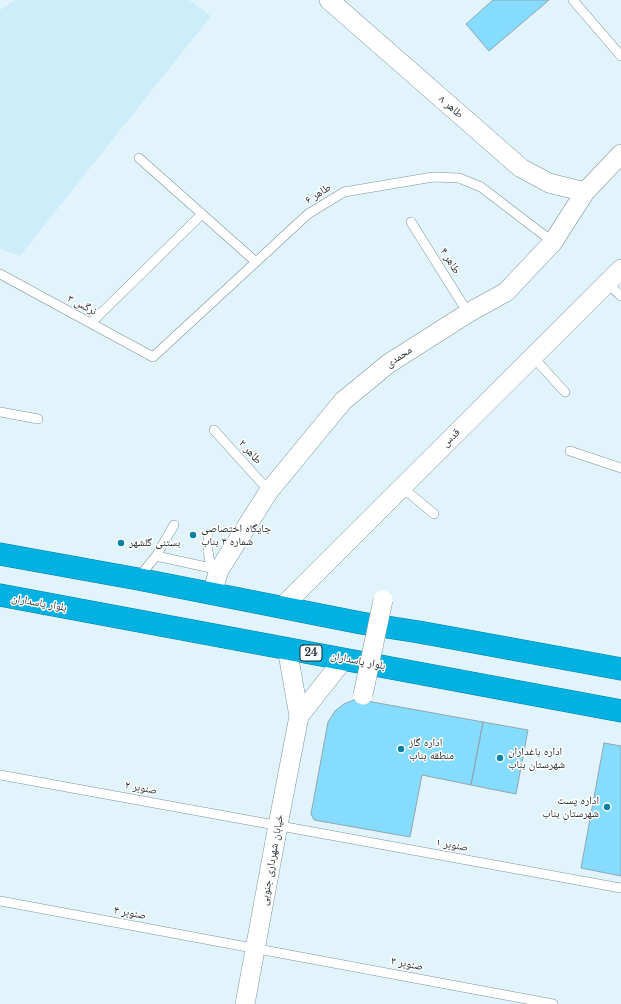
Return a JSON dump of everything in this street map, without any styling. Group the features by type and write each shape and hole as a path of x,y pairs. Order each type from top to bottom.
{"highway":[{"path":"0,554 138,579 213,579 282,607 360,623 419,632 621,670"},
{"name":"بلوار پاسداران","path":"0,595 621,711"}],"street":[{"name":"طاهر ۸","path":"329,0 521,168 549,183 585,192"},
{"name":"محمدی","path":"213,579 269,491 343,401 388,364 468,313 506,292 553,242 585,192 621,154"},
{"name":"قدس","path":"282,607 621,269"},
{"path":"363,695 382,600"},
{"path":"287,648 299,716"},
{"path":"299,716 344,659"},
{"name":"خیابان شهرداری جنوبی","path":"245,1004 299,716"}],"lane":[{"path":"573,0 621,56"},
{"path":"139,158 256,262"},
{"name":"طاهر ۶","path":"153,356 308,214 344,192 433,177 459,178 481,187 553,242"},
{"path":"91,323 202,214"},
{"name":"طاهر ۴","path":"411,222 468,313"},
{"name":"نرگس ۳","path":"0,274 153,356"},
{"path":"607,282 621,296"},
{"path":"532,357 565,392"},
{"path":"0,412 38,419"},
{"name":"طاهر ۲","path":"214,430 269,491"},
{"path":"570,451 621,468"},
{"path":"402,486 434,514"},
{"path":"138,579 156,556 174,525"},
{"path":"208,534 208,551 213,579"},
{"path":"156,556 213,579"},
{"name":"صنوبر ۲","path":"0,775 278,826"},
{"name":"صنوبر ۱","path":"278,826 621,888"},
{"name":"صنوبر ۴","path":"0,901 255,948"},
{"name":"صنوبر ۳","path":"255,948 553,1004"}],"shaded area":[{"path":"15,0 189,0 211,16 20,256 0,249 0,10"}],"building":[{"path":"493,0 549,0 489,51 466,24"},
{"name":"اداره گاز منطقه بناب","path":"356,699 483,722 471,785 422,775 410,837 314,820 311,814 328,722 335,711 344,704"},
{"name":"اداره باغداران شهرستان بناب","path":"483,722 528,730 516,794 471,785"},
{"name":"اداره پست شهرستان بناب","path":"604,743 621,746 621,876 581,868"}],"place":[{"name":"جایگاه اختصاصی شماره ۳ بناب","path":"193,535"},
{"name":"بستنی گلشهر","path":"121,543"},
{"name":"اداره گاز منطقه بناب","path":"401,749"},
{"name":"اداره باغداران شهرستان بناب","path":"500,758"},
{"name":"اداره پست شهرستان بناب","path":"607,807"}]}
